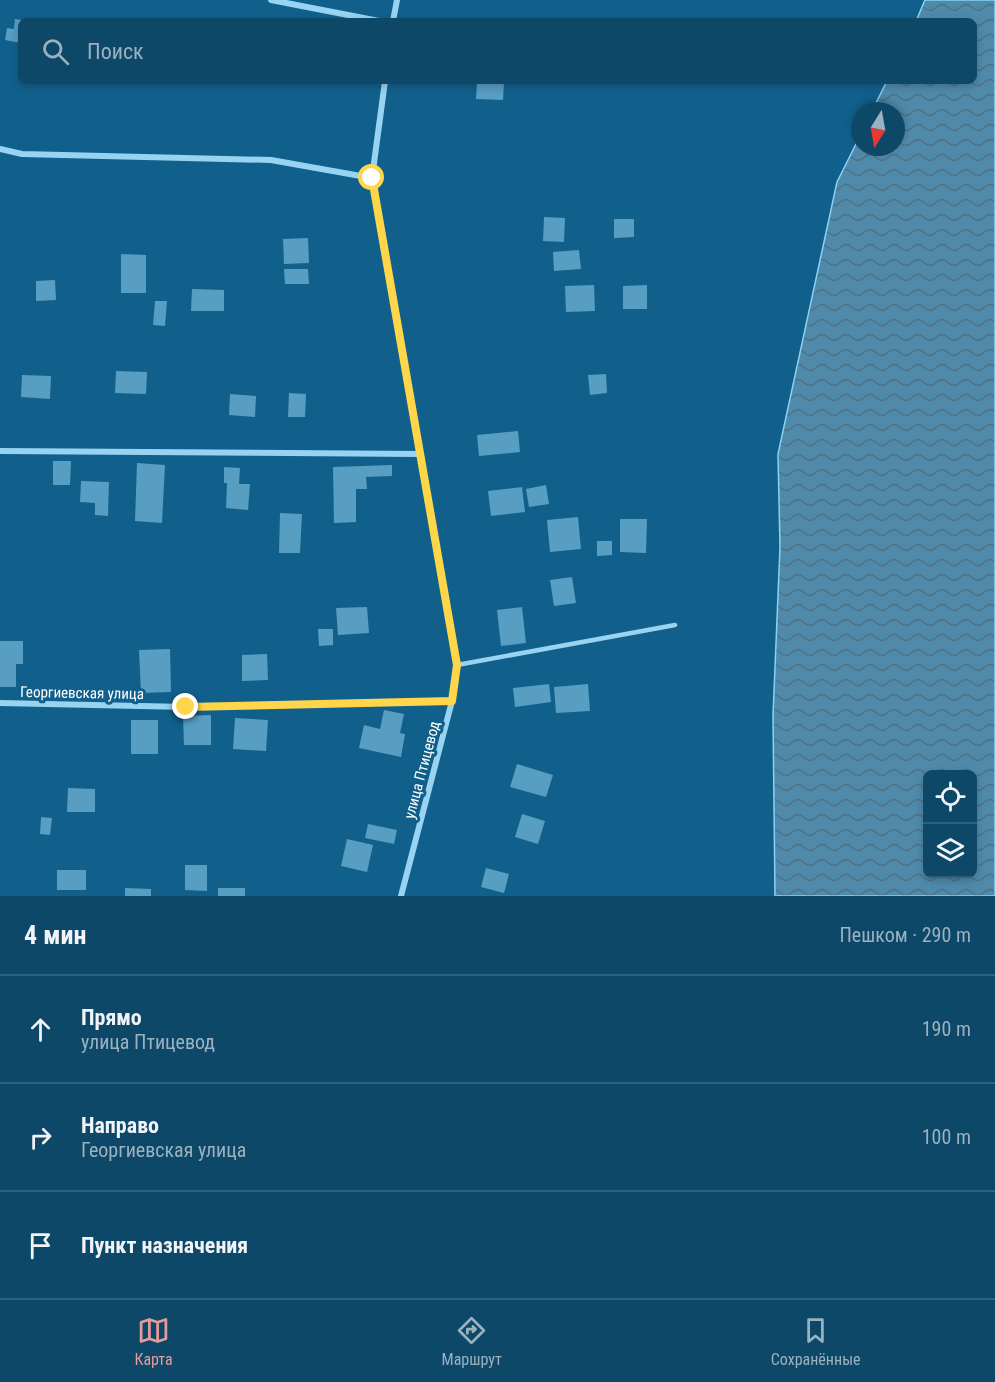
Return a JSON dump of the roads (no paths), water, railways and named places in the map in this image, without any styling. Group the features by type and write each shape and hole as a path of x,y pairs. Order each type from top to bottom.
{"street":[{"path":"271,0 364,18"},
{"path":"394,18 397,0"},
{"name":"улица Птицевод","path":"385,84 372,178 457,665 452,701 401,896"},
{"path":"0,149 22,154 271,160 372,178"},
{"path":"0,452 420,454"},
{"name":"Георгиевская улица","path":"0,703 186,707 452,701"}],"lane":[{"path":"457,665 675,625"}],"water":[{"path":"925,0 995,0 995,896 775,896 773,716 780,547 778,454 837,182 851,154 851,156 905,156 905,102 876,102 886,84 977,84 977,18 917,18"}]}
